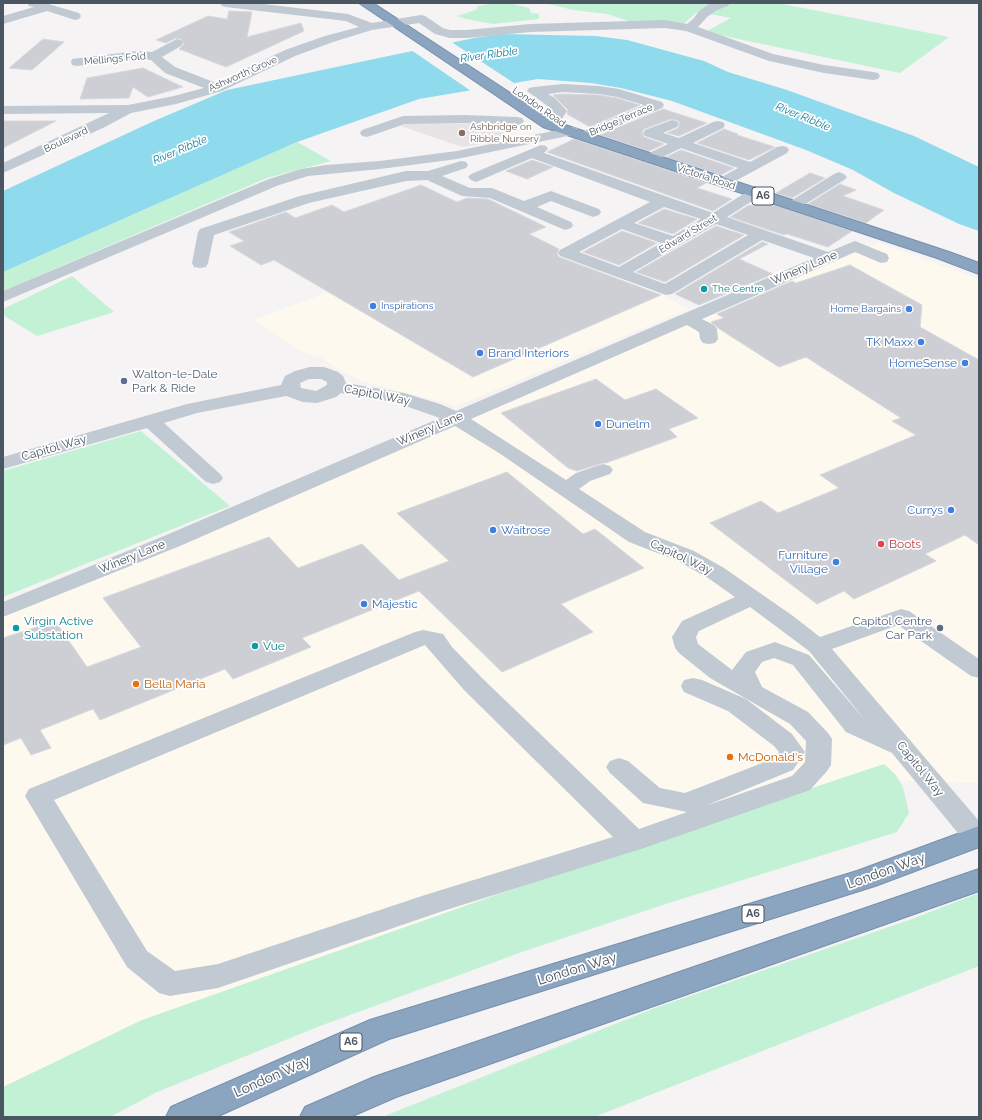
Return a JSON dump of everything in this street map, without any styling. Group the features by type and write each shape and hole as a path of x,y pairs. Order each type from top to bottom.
{"highway":[{"name":"A6","path":"365,3 395,22"},
{"name":"A6","path":"384,3 408,20"},
{"name":"London Road","path":"408,20 578,133"},
{"name":"London Road","path":"395,22 536,117 548,124 578,133"},
{"name":"Victoria Road","path":"578,133 979,268"},
{"name":"London Way","path":"182,1117 381,1029 865,879 978,838"},
{"path":"316,1117 385,1087 979,880"}],"street":[{"path":"34,3 45,8 76,16"},
{"path":"226,3 348,18 371,27"},
{"path":"689,28 698,22 703,14 713,7 724,3"},
{"path":"3,20 45,8"},
{"name":"Ashworth Grove","path":"3,110 128,109 176,100 216,88 290,53 329,40 371,27 421,19 439,31 450,34 467,34 530,28 665,24 689,28 769,57 824,69 874,76"},
{"path":"154,56 177,43"},
{"name":"Mellings Fold","path":"77,62 137,55 154,56 170,70 216,88"},
{"path":"556,117 560,111 550,101 534,91 563,88 587,89 609,91 632,96"},
{"path":"612,104 632,96"},
{"name":"Bridge Terrace","path":"3,297 274,182 306,172 380,165 457,155 578,133 657,105 632,96"},
{"path":"561,100 584,100 597,104"},
{"name":"Boulevard","path":"3,169 98,125 128,109"},
{"path":"368,133 403,120 465,119 517,121 536,117"},
{"path":"517,121 513,122 518,143"},
{"path":"672,124 650,133 751,167"},
{"path":"650,158 718,125"},
{"path":"723,182 782,150"},
{"path":"476,177 536,151 567,173 663,201 828,257"},
{"path":"457,155 496,168"},
{"path":"200,263 206,232 305,199 406,176 429,175 474,160"},
{"path":"429,175 467,193 492,193 565,225"},
{"path":"794,205 839,177"},
{"name":"Edward Street","path":"620,273 675,242 755,193"},
{"path":"524,207 551,196 593,212"},
{"path":"663,201 566,253 666,290 761,234"},
{"path":"622,224 675,242"},
{"name":"Winery Lane","path":"3,610 172,541 855,246 881,258"},
{"path":"687,318 708,329 710,339"},
{"name":"Capitol Way","path":"3,463 194,408 291,389 299,395 312,397 330,393 337,387 397,397 433,408 456,418 566,489 636,537 686,556 716,573 785,620 818,646 978,838"},
{"path":"150,420 213,478"},
{"path":"566,489 583,477 603,470"},
{"path":"634,841 473,684 443,652 435,639 423,637 38,796 137,959 170,984 218,976 435,903 634,841 801,784 818,765 819,738 799,718 718,672 687,648 684,636 690,626 751,598"},
{"path":"818,646 901,616 979,670"},
{"path":"753,692 743,672 754,657 775,650 801,660 855,726 903,747"},
{"path":"619,767 652,796 687,803 784,764 792,752 783,740 737,705 693,686"}],"shaded area":[{"name":"Ashbridge on Ribble Nursery","path":"410,123 502,124 505,140 462,147 401,126"},
{"path":"497,204 546,227 530,234 554,246 547,249 610,281 623,276 689,309 457,406 361,381 337,369 322,357 301,351 253,320 393,268"},
{"path":"879,243 979,279 979,783 903,781 878,766 564,871 142,1020 3,1087 3,612"}],"green space":[{"path":"495,3 509,3 529,8 531,13 539,14 539,19 493,24 457,16 476,10 478,6"},
{"path":"544,3 715,3 696,13 682,25 641,25 607,14 573,10"},
{"path":"726,3 778,3 949,37 900,73 705,32 731,18 710,14 717,7"},
{"path":"297,142 331,161 267,178 3,291 3,272"},
{"path":"72,276 114,312 37,336 3,315 3,309"},
{"path":"141,431 230,506 3,597 3,471"},
{"path":"884,764 895,774 903,787 909,813 897,832 672,902 522,952 320,1026 157,1092 110,1117 3,1117 3,1087 142,1020 564,871"},
{"path":"979,893 979,966 594,1117 382,1117 655,1008 912,919"}],"water":[{"name":"River Ribble","path":"502,34 596,36 627,40 704,61 728,72 787,90 914,136 979,167 979,231 959,224 894,193 853,170 806,150 672,101 621,88 591,83 538,79 419,99 297,142 3,272 3,191 154,121 227,90 474,38"}],"pier":[{"path":"450,41 514,83 471,91 411,50"}],"building":[{"path":"229,11 252,12 247,37 301,23 304,31 226,67 179,49 184,44 181,39 176,38 166,43 156,40 208,16 227,19"},
{"path":"43,39 64,42 32,70 9,68"},
{"path":"143,68 183,87 148,97 133,87 129,98 80,99 87,78"},
{"path":"553,95 599,95 617,98 640,105 590,127 567,114 568,110"},
{"path":"663,109 707,123 679,136 667,133 678,128 680,123 677,120 671,119 644,129 642,132 644,137 664,144 649,151 600,135"},
{"path":"3,121 56,121 3,148"},
{"path":"724,129 738,134 737,135 775,147 749,160 697,143"},
{"path":"574,139 706,183 697,188 732,199 713,211 547,152"},
{"path":"681,150 734,168 721,175 666,157"},
{"path":"532,160 553,167 527,179 506,171"},
{"path":"810,173 825,178 792,198 776,193"},
{"path":"840,184 856,190 843,196 884,210 866,223 808,204"},
{"path":"421,185 457,202 467,198 488,199 546,227 529,234 559,249 557,254 559,257 661,295 473,377 274,260 261,265 230,246 244,241 229,232 286,212 295,218 332,205 344,212"},
{"path":"762,201 852,231 828,247 787,234 784,235 730,217 749,205 753,206"},
{"path":"664,209 697,219 673,234 638,223"},
{"path":"716,226 744,235 665,282 636,272"},
{"path":"622,231 657,243 619,265 583,252"},
{"path":"762,242 768,244 739,259 773,274 699,305 675,294"},
{"path":"850,265 922,305 920,327 979,360 979,545 965,535 925,554 936,561 906,575 854,599 844,591 817,604 710,523 761,501 778,513 839,488 820,475 916,435 892,421 901,418 806,357 779,367 711,322 724,318 717,314 792,281 796,283"},
{"name":"Dunelm","path":"596,379 625,400 656,389 698,418 669,429 677,437 606,463 577,471 568,468 501,413"},
{"path":"507,472 583,534 595,529 644,568 561,604 593,632 502,672 419,591 302,638 311,647 233,679 225,669 100,720 93,709 40,730 51,748 31,755 21,738 3,745 3,638 55,621 87,667 141,647 103,598 269,537 298,568 362,544 399,580 449,561 397,513"}],"place":[{"name":"Ashbridge on Ribble Nursery","path":"462,133"},
{"name":"The Centre","path":"704,289"},
{"name":"Inspirations","path":"373,306"},
{"name":"Home Bargains","path":"909,309"},
{"name":"TK Maxx","path":"921,342"},
{"name":"Brand Interiors","path":"480,353"},
{"name":"HomeSense","path":"965,363"},
{"name":"Walton-le-Dale Park & Ride","path":"124,381"},
{"name":"Dunelm","path":"598,424"},
{"name":"Currys","path":"951,510"},
{"name":"Waitrose","path":"493,530"},
{"name":"Boots","path":"881,544"},
{"name":"Furniture Village","path":"836,562"},
{"name":"Majestic","path":"364,604"},
{"name":"Virgin Active Substation","path":"16,628"},
{"name":"Capitol Centre Car Park","path":"940,628"},
{"name":"Vue","path":"255,646"},
{"name":"Bella Maria","path":"136,684"},
{"name":"McDonald's","path":"730,757"}]}
